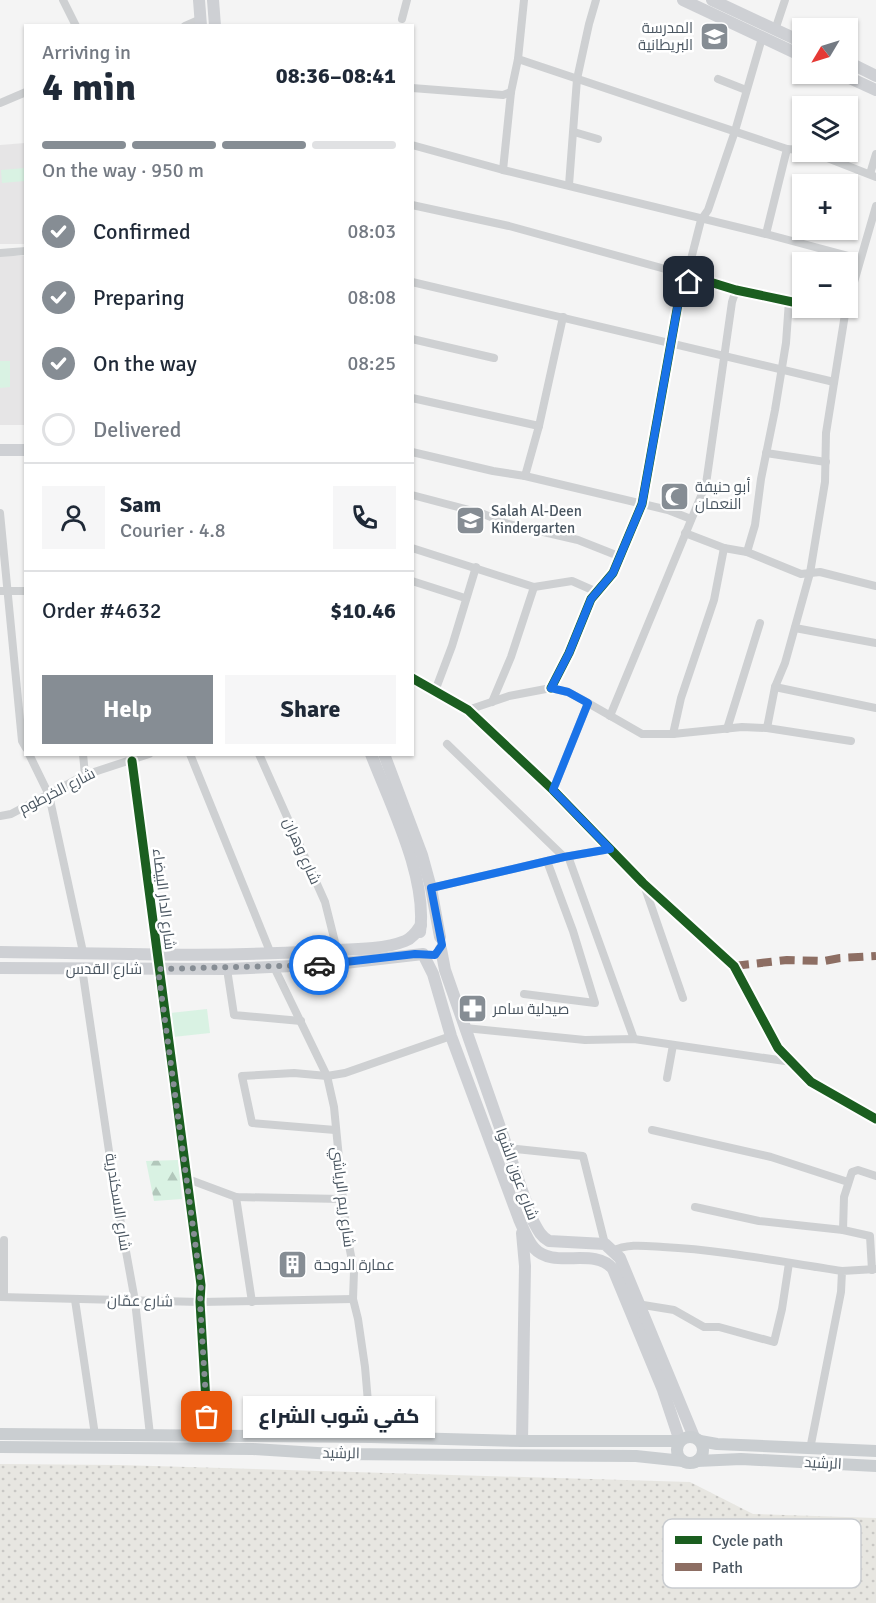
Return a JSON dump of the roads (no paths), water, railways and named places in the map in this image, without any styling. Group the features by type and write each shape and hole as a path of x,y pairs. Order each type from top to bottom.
{"main road":[{"path":"200,0 201,22"},
{"path":"213,0 215,24"},
{"path":"683,0 792,52"},
{"path":"712,0 792,38"},
{"path":"858,67 876,76"},
{"path":"858,82 876,90"},
{"path":"0,450 24,450"},
{"path":"0,458 24,457"},
{"path":"372,756 421,892 420,931 430,932 440,943"},
{"name":"شارع عون الشوا","path":"385,756 422,855 431,888 445,970 532,1219 543,1238 549,1241 609,1247"},
{"name":"شارع القدس","path":"0,950 220,956 271,954 369,948 406,941 420,931"},
{"name":"شارع عون الشوا","path":"420,931 418,948 430,969 519,1219 535,1249 549,1257"},
{"name":"شارع القدس","path":"0,968 227,969 336,964 409,955 431,956 440,943"},
{"path":"409,955 420,960 430,969"},
{"name":"شارع عون الشوا","path":"519,1219 525,1266 522,1441"},
{"path":"525,1266 531,1260 549,1257 597,1260 606,1262 613,1269 633,1305 704,1452 697,1461 690,1463 683,1461 677,1451 680,1441 633,1305 621,1258 609,1247"},
{"name":"الرشيد","path":"0,1434 680,1441"},
{"path":"680,1441 686,1437 697,1439"},
{"name":"الرشيد","path":"697,1439 717,1444 876,1451"},
{"name":"الرشيد","path":"0,1447 253,1449 333,1454 636,1456 683,1461"},
{"name":"الرشيد","path":"697,1461 741,1459 876,1466"}],"street":[{"path":"402,19 407,0"},
{"path":"503,170 524,0"},
{"path":"569,185 577,79 596,0"},
{"path":"775,30 785,0"},
{"path":"67,1 75,24"},
{"path":"551,688 569,653 591,599 613,573 621,557 642,504 678,304 689,282 687,275 700,220 708,210 735,131 762,38"},
{"path":"518,59 792,149"},
{"path":"718,79 746,90"},
{"path":"414,88 502,95 511,92"},
{"path":"0,103 24,93"},
{"path":"574,132 598,139"},
{"path":"414,146 860,259"},
{"path":"766,234 787,149"},
{"path":"837,162 873,176 876,154"},
{"path":"414,205 509,226 736,290 792,302"},
{"path":"858,266 876,206"},
{"path":"0,253 24,252"},
{"path":"414,282 834,381"},
{"path":"610,716 706,484 732,302 736,290"},
{"path":"747,552 755,525 786,343 789,301"},
{"path":"525,476 539,426 563,317"},
{"path":"767,728 775,687 785,663 810,573 825,482 826,434 844,318"},
{"path":"414,339 494,358"},
{"path":"414,398 539,426"},
{"path":"414,452 668,510 691,519"},
{"path":"766,453 826,462"},
{"path":"414,496 481,513 508,524 578,540 621,557"},
{"path":"0,513 4,591 24,744"},
{"path":"685,533 724,548 747,552 801,574 820,572 876,586"},
{"path":"673,734 681,698 714,600 724,548"},
{"path":"414,549 534,587 572,581 597,592"},
{"path":"435,692 452,646 476,567"},
{"path":"414,582 465,598"},
{"path":"492,702 512,657 534,587"},
{"path":"4,591 24,591"},
{"path":"727,729 760,622"},
{"path":"795,628 876,643"},
{"path":"414,679 468,710 553,790 643,883 734,966 778,1048 811,1082 876,1119"},
{"path":"775,687 876,708"},
{"path":"468,710 509,696 551,688 568,692 642,734 673,734 742,727 767,728 851,741"},
{"path":"553,790 588,703"},
{"path":"447,744 566,857 634,1039"},
{"path":"30,756 49,795 83,952"},
{"path":"83,756 85,775"},
{"name":"شارع الخرطوم","path":"0,816 11,814 85,775 142,756"},
{"path":"191,756 271,954"},
{"name":"شارع وهران","path":"260,756 325,902 337,950"},
{"name":"شارع الدار البيضاء","path":"132,760 185,1178 201,1286 208,1435"},
{"path":"431,888 610,849"},
{"path":"524,994 595,1003 573,931 547,861"},
{"path":"643,883 683,998"},
{"name":"شارع ريم الرياشي","path":"274,967 327,1076 334,1107 342,1199 354,1271 353,1299 365,1367 371,1437"},
{"name":"شارع الاسكندرية","path":"82,969 114,1185 135,1300 150,1435"},
{"path":"227,969 234,1015 301,1021"},
{"path":"465,1028 585,1040 634,1039 792,1062"},
{"path":"335,1130 252,1123 242,1076 294,1073 327,1076 345,1073 452,1036"},
{"path":"666,1078 673,1045"},
{"path":"652,1130 771,1157 848,1182"},
{"path":"507,1148 583,1156 609,1247 636,1246 708,1250 842,1271 874,1270 870,1236 843,1230 759,1221 695,1207"},
{"path":"843,1230 844,1197 852,1172 858,1170 876,1176"},
{"path":"185,1178 236,1197 342,1199"},
{"path":"236,1197 252,1302"},
{"path":"2,1297 4,1240"},
{"path":"633,1305 674,1310 704,1327 719,1327 774,1342 789,1263"},
{"path":"810,1449 841,1292 842,1271"},
{"name":"شارع عمّان","path":"2,1297 200,1302 353,1299"},
{"path":"75,1300 95,1435"}],"place":[{"name":"المدرسة البريطانية","path":"714,37"},
{"name":"أبو حنيفة النعمان","path":"674,496"},
{"name":"Salah Al-Deen Kindergarten","path":"470,520"},
{"name":"صيدلية سامر","path":"472,1009"},
{"name":"عمارة الدوحة","path":"293,1265"},
{"name":"كفي شوب الشراع","path":"207,1417"}]}
